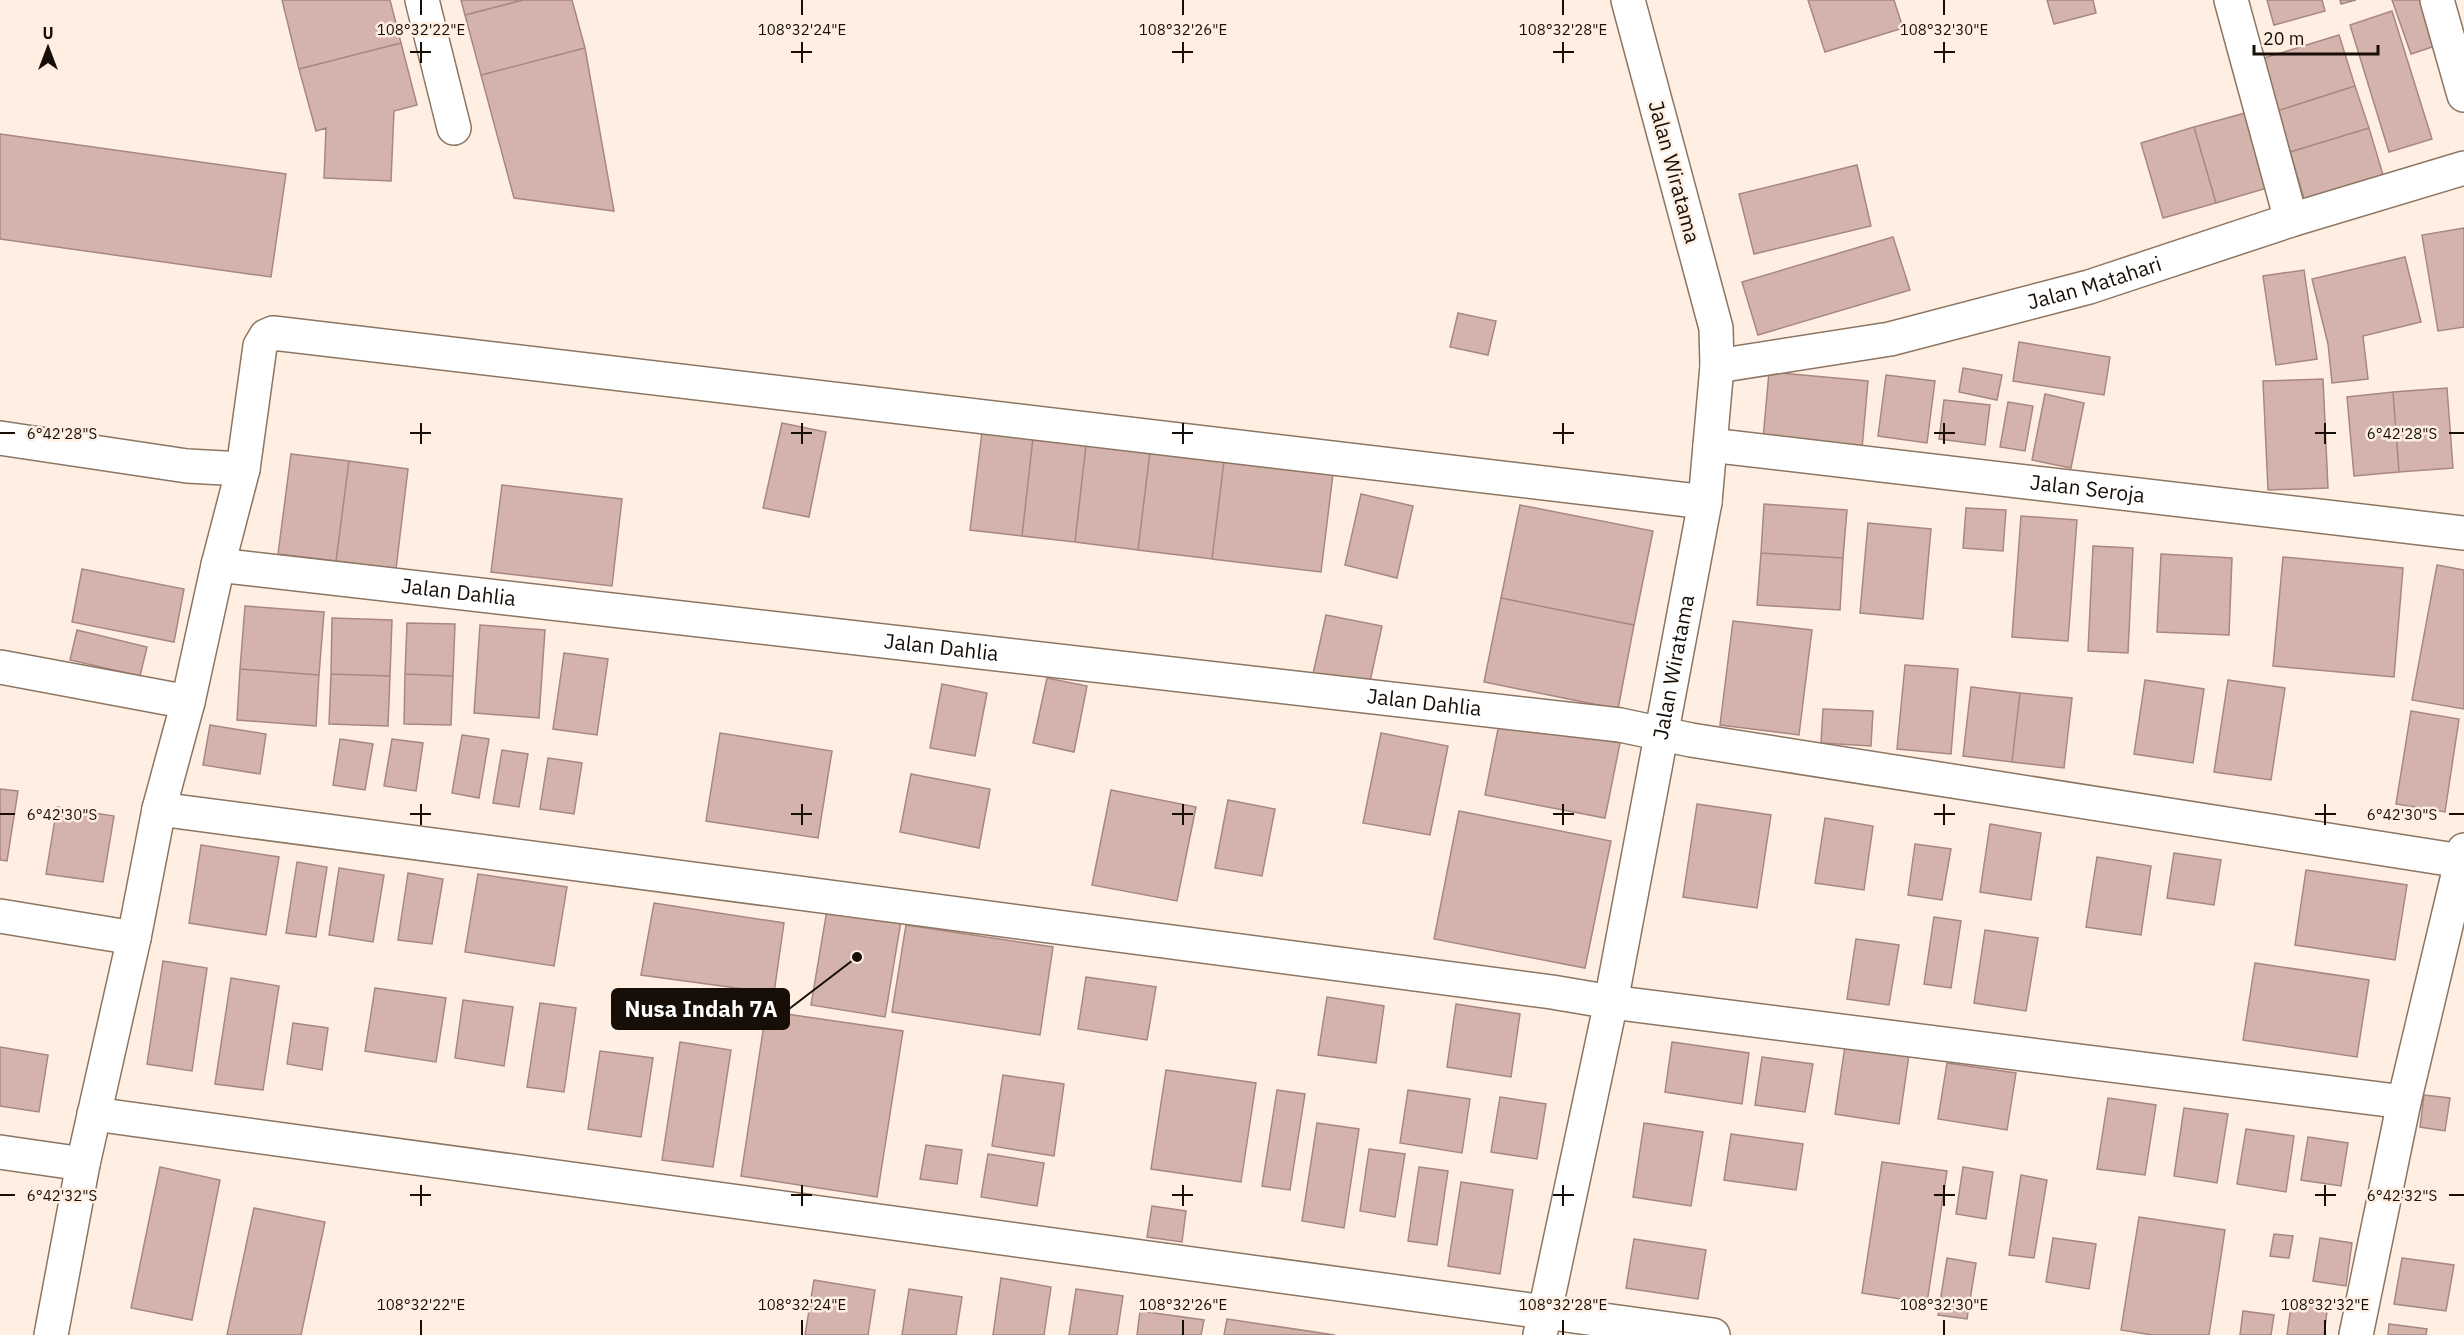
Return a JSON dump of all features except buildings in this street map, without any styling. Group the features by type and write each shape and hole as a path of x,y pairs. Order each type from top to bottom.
{"street":[{"path":"422,0 454,128"},
{"name":"Jalan Wiratama","path":"1542,1324 1611,1002 1705,502 1717,366 1716,328 1628,0"},
{"path":"2231,0 2291,220"},
{"path":"2437,0 2464,95"},
{"name":"Jalan Matahari","path":"1717,366 1890,339 2088,288 2291,220 2464,168"},
{"path":"51,1335 83,1164 134,938 159,809 188,702 218,564 243,469 260,346 266,336 273,333 1705,502"},
{"path":"0,438 187,466 243,469"},
{"name":"Jalan Seroja","path":"1710,445 2464,533"},
{"name":"Jalan Dahlia","path":"218,564 1620,725 1691,740 2463,856"},
{"path":"0,667 188,702"},
{"path":"159,809 1552,992 1611,1002 2404,1102"},
{"path":"2356,1335 2404,1102 2463,856"},
{"path":"0,916 134,938"},
{"path":"94,1114 1542,1324 1713,1335"},
{"path":"0,1152 83,1164"}],"place":[{"name":"Nusa Indah 7A","path":"857,957"}]}
